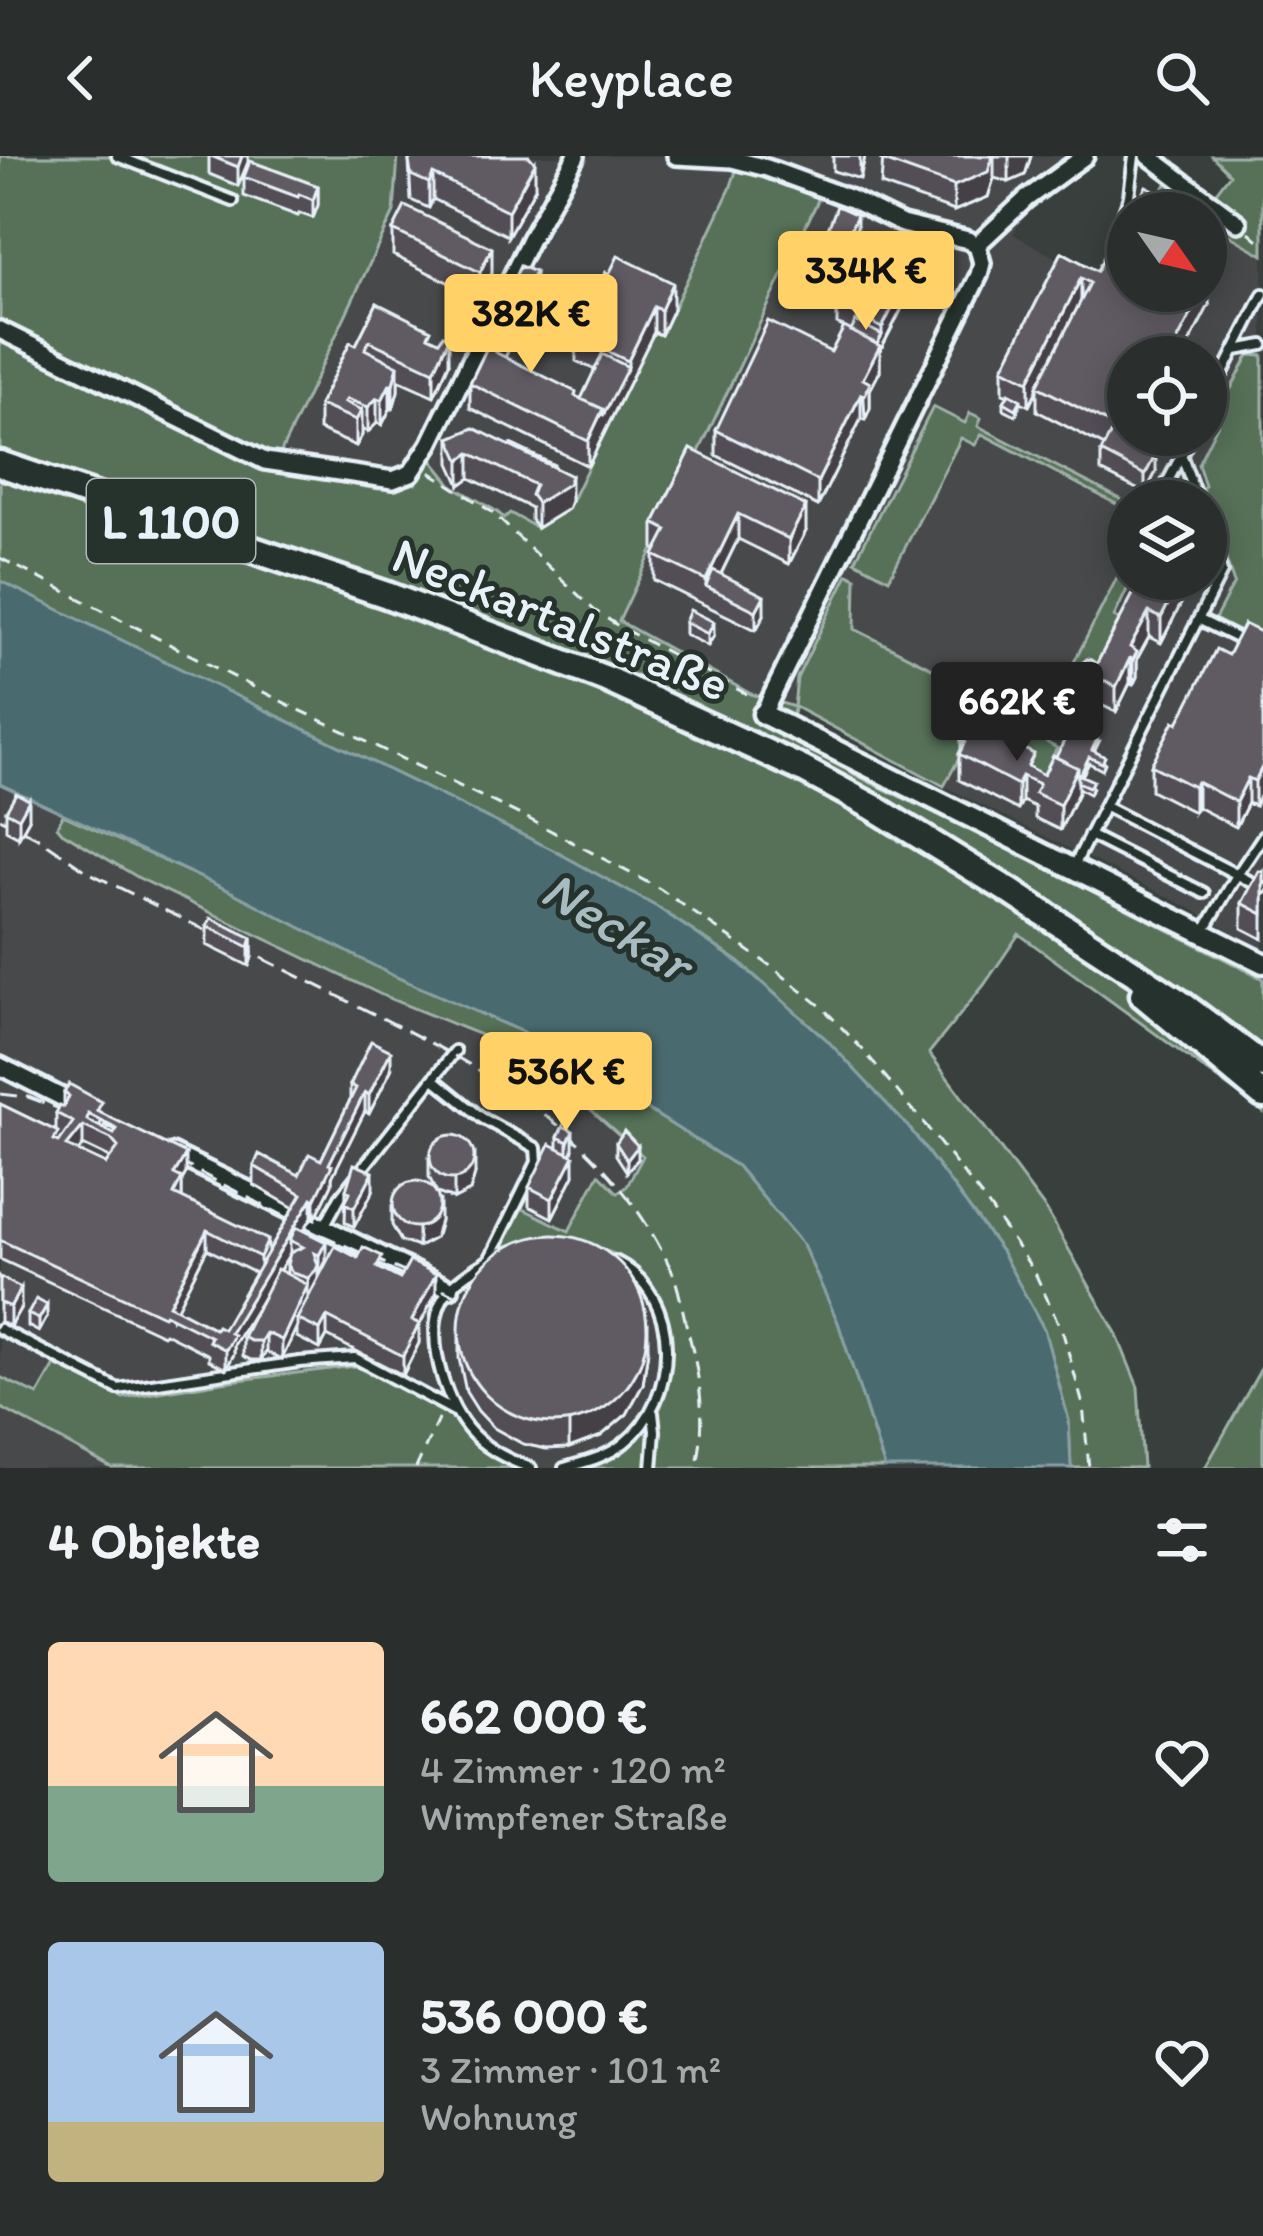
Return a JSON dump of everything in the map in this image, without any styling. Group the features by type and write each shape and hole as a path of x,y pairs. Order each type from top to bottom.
{"main road":[{"name":"Neckartalstraße","path":"0,464 387,595 606,679 805,770 1011,892 1179,1002 1263,1065"},
{"name":"Neckartalstraße","path":"1058,925 1263,1095"}],"street":[{"path":"0,331 266,461 393,480 411,473 418,464 552,194 576,156"},
{"path":"676,156 769,162 902,224 968,240 976,245 982,263 766,710 1263,963"},
{"path":"976,245 1026,199 1085,156"},
{"path":"1148,156 1238,223"},
{"path":"0,1066 105,1119"},
{"path":"165,1149 450,1289"}],"lane":[{"path":"117,156 233,201"},
{"path":"1130,192 1135,156"},
{"path":"1227,364 1263,294"},
{"path":"1234,350 1263,345"},
{"path":"1168,480 1181,456"},
{"path":"1181,456 1190,480"},
{"path":"1073,867 1208,600"},
{"path":"1198,619 1263,650"},
{"path":"1104,806 1263,888"},
{"path":"1089,835 1204,893"},
{"path":"1204,932 1263,836"},
{"path":"1179,1002 1201,1008 1263,1053"},
{"path":"322,1228 340,1197 454,1052"},
{"path":"434,1079 482,1118 536,1148 537,1162 488,1261"},
{"path":"506,1249 450,1289 436,1317 436,1354 446,1391 464,1424 500,1457 531,1468"},
{"path":"564,1468 594,1460 622,1445 652,1412 664,1377 667,1339 654,1300 628,1268 610,1258"},
{"path":"0,1348 3,1331 118,1389 355,1358 458,1414"},
{"path":"652,1412 656,1431 652,1468"}],"path":[{"path":"1238,223 1263,244"},
{"path":"418,464 493,512 607,619 766,710"},
{"path":"0,558 268,695 529,819 659,889 822,1007 927,1127 1034,1271 1063,1333 1083,1405 1089,1468"},
{"path":"1024,747 1051,689 1051,672"},
{"path":"416,1468 445,1405"}],"shaded area":[{"path":"398,156 1066,156 1072,175 1022,219 1013,234 1107,284 1107,312 1227,312 1227,234 1263,255 1263,949 795,707 751,694 598,610 496,511 453,486 432,460 382,473 278,455 394,212"},
{"path":"0,784 63,815 57,825 388,998 528,1054 643,1156 724,1468 0,1468"}],"green space":[{"path":"0,156 398,156 394,212 272,471 378,489 416,483 432,460 453,486 504,518 510,513 537,528 568,508 654,332 661,335 737,168 819,198 619,621 751,694 794,707 797,678 848,574 856,578 855,629 1017,711 1039,700 1022,729 1057,748 1042,777 969,740 944,786 795,707 785,737 1263,979 1263,1112 1019,934 929,1053 1047,1211 1116,1333 1138,1387 1143,1468 1071,1468 1069,1421 1044,1329 1001,1251 911,1130 826,1039 739,962 657,907 551,849 0,581"},
{"path":"1212,156 1263,156 1263,255 1227,234 1227,192 1216,192 1230,174"},
{"path":"1175,167 1210,192 1162,192"},
{"path":"1249,355 1263,356 1263,644 1215,619 1234,583 1227,562 1227,480 1203,480 1198,464 1202,456 1227,456 1227,396"},
{"path":"933,407 965,423 970,413 981,418 978,426 1107,492 1107,499 982,434 975,445 961,438 889,579 855,561"},
{"path":"1107,597 1122,600 1114,617 1123,623 1098,667 1089,664 1069,706 1072,690 1059,683"},
{"path":"63,815 232,892 394,976 532,1036 737,1166 803,1245 838,1322 885,1468 587,1468 632,1443 659,1411 671,1364 667,1319 639,1274 609,1252 555,1241 500,1247 521,1208 569,1231 599,1174 618,1193 643,1156 528,1054 388,998 139,878 62,832 57,826"},
{"path":"55,1365 123,1398 355,1366 446,1411 470,1440 517,1468 112,1468 0,1407 0,1377 38,1395"},
{"path":"1263,1365 1263,1468 1205,1468"}],"water":[{"name":"Neckar","path":"0,581 551,849 657,907 738,962 826,1039 911,1130 1001,1251 1044,1329 1069,1421 1071,1468 885,1468 838,1322 803,1245 737,1166 532,1036 394,976 232,892 0,784"}],"building":[{"path":"211,156 242,156 238,167"},
{"path":"412,156 529,156 535,163 508,211 433,174 429,183 411,175"},
{"path":"883,156 993,156 988,172 954,186 881,160"},
{"path":"250,161 318,186 313,200 244,177"},
{"path":"405,206 492,248 480,272 393,230"},
{"path":"837,206 857,215 847,237 828,229"},
{"path":"1062,252 1097,271 1107,252 1107,312 1192,312 1180,336 1107,336 1107,422 1037,386 1090,283 1081,278 1029,381 1003,368"},
{"path":"618,256 673,283 661,310 654,307 628,361 576,336"},
{"path":"520,266 535,272 495,352 603,409 588,441 470,383"},
{"path":"854,272 901,291 882,328 837,305"},
{"path":"377,303 431,330 428,336 439,341 443,335 449,338 434,371 369,341 365,349 398,366 382,400 377,398 368,407 347,399 345,402 362,410 356,420 319,405 350,342 356,345"},
{"path":"768,321 831,352 844,327 880,346 863,379 870,383 865,395 861,394 818,481 716,430"},
{"path":"856,321 882,335 877,344 851,331"},
{"path":"602,354 628,367 603,416 603,409 581,399"},
{"path":"1009,393 1021,400 1016,409 1004,402"},
{"path":"474,428 571,476 568,484 537,503 531,495 535,485 470,453 460,460 450,438"},
{"path":"510,446 554,465 553,467"},
{"path":"691,449 806,506 789,539 738,514 706,580 654,555 667,530 654,523"},
{"path":"1109,456 1155,456 1145,475"},
{"path":"713,570 764,596 756,611 706,586"},
{"path":"1130,600 1170,600 1161,618 1149,612 1130,647 1137,652 1116,687 1097,677 1086,682"},
{"path":"690,610 714,622 708,634 685,622"},
{"path":"1244,624 1263,633 1263,765 1255,781 1248,778 1236,802 1151,765 1216,649 1228,655"},
{"path":"1091,660 1094,669 1087,672 1081,664"},
{"path":"1073,723 1099,735 1092,750 1105,757 1102,763 1089,757 1080,775 1093,781 1089,787 1078,782 1078,768 1056,757"},
{"path":"974,724 1034,754 1028,766 1044,775 1053,756 1078,768 1060,805 1035,793 1039,784 1022,776 1018,785 959,754 964,734 968,736"},
{"path":"16,793 29,800 19,818 6,811"},
{"path":"1259,871 1263,872 1263,914 1242,903"},
{"path":"211,918 252,938 249,947 207,926"},
{"path":"371,1041 391,1051 369,1095 365,1092 315,1200 312,1198 230,1333 234,1335 226,1350 165,1314 0,1240 0,1104 58,1132 54,1140 59,1142 73,1122 56,1113 69,1096 64,1093 69,1084 102,1102 97,1111 186,1154 174,1174 182,1178 174,1194 268,1240 260,1257 207,1230 169,1305 223,1329 302,1194 254,1166 259,1154 299,1175 309,1154 321,1160 356,1088 350,1085","holes":["88,1114 117,1129 114,1134 87,1120","83,1126 118,1147 106,1164 67,1146"]},
{"path":"563,1126 573,1131 568,1142 558,1137"},
{"path":"624,1131 638,1146 627,1160 616,1143"},
{"path":"452,1135 468,1141 474,1157 468,1173 452,1179 436,1173 430,1157 436,1141"},
{"path":"550,1144 574,1156 552,1199 529,1187"},
{"path":"354,1164 373,1172 354,1208 345,1203"},
{"path":"416,1181 432,1188 439,1204 432,1220 416,1227 400,1220 393,1204 400,1188"},
{"path":"296,1227 326,1242 319,1255 314,1253 318,1265 308,1278 292,1273 287,1265 290,1253 303,1247 290,1240"},
{"path":"553,1235 589,1242 619,1263 640,1293 647,1329 640,1365 619,1395 589,1416 553,1423 517,1416 487,1395 466,1365 459,1329 466,1293 487,1263 517,1242"},
{"path":"335,1246 358,1258 363,1247 382,1256 377,1267 400,1279 410,1261 436,1274 412,1320 419,1324 403,1356 327,1317 320,1330 297,1319"},
{"path":"277,1269 308,1285 282,1340 266,1333 261,1341 251,1341 243,1337"},
{"path":"0,1277 21,1288 10,1307 0,1302"},
{"path":"36,1299 47,1305 39,1319 28,1314"}],"railway":[{"path":"0,818 88,872 433,1044 525,1100 567,1133 639,1213 674,1277 700,1396 696,1468"},
{"path":"0,1056 97,1104"},
{"path":"0,1094 28,1097 119,1131 313,1231 464,1299"}]}
